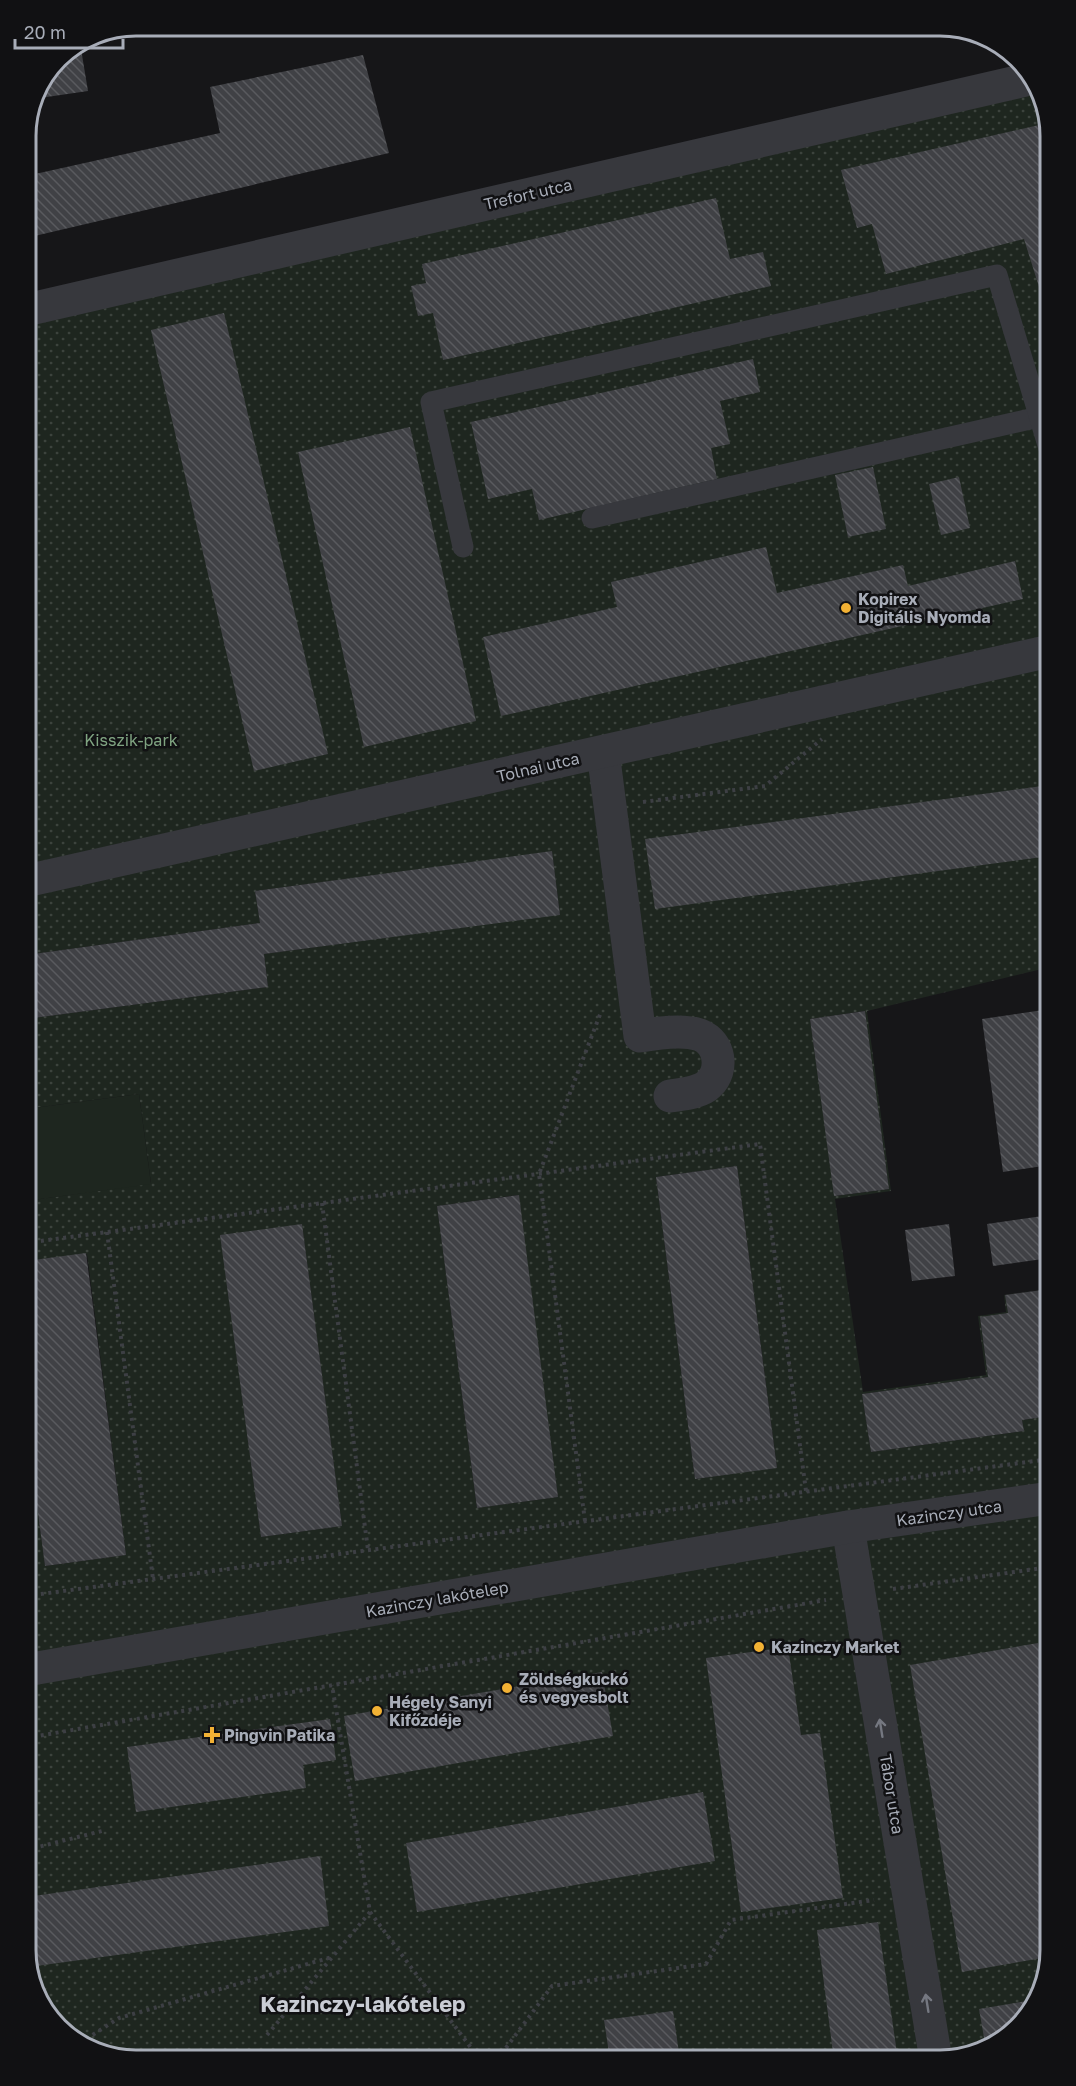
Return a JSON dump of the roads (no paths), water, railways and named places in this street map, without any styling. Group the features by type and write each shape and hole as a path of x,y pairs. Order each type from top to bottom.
{"street":[{"name":"Trefort utca","path":"36,308 1023,81"},
{"name":"Tolnai utca","path":"36,879 1040,653"},
{"path":"603,752 640,1035 699,1035 709,1040 717,1051 719,1070 709,1085 693,1092 670,1096"},
{"name":"Kazinczy utca","path":"848,1527 1040,1499"},
{"name":"Tábor utca","path":"848,1527 934,2050"},
{"name":"Kazinczy lakótelep","path":"36,1668 848,1527"}],"lane":[{"path":"463,547 430,402 997,275 1040,420"},
{"path":"592,518 1039,417"}],"place":[{"name":"Kopirex Digitális Nyomda","path":"846,608"},
{"name":"Kazinczy Market","path":"759,1647"},
{"name":"Zöldségkuckó és vegyesbolt","path":"507,1688"},
{"name":"Hégely Sanyi Kifőzdéje","path":"377,1711"},
{"name":"Pingvin Patika","path":"212,1735"}],"district":[{"name":"Kazinczy-lakótelep","path":"363,2004"}],"park label":[{"name":"Kisszik-park","path":"131,740"}]}
